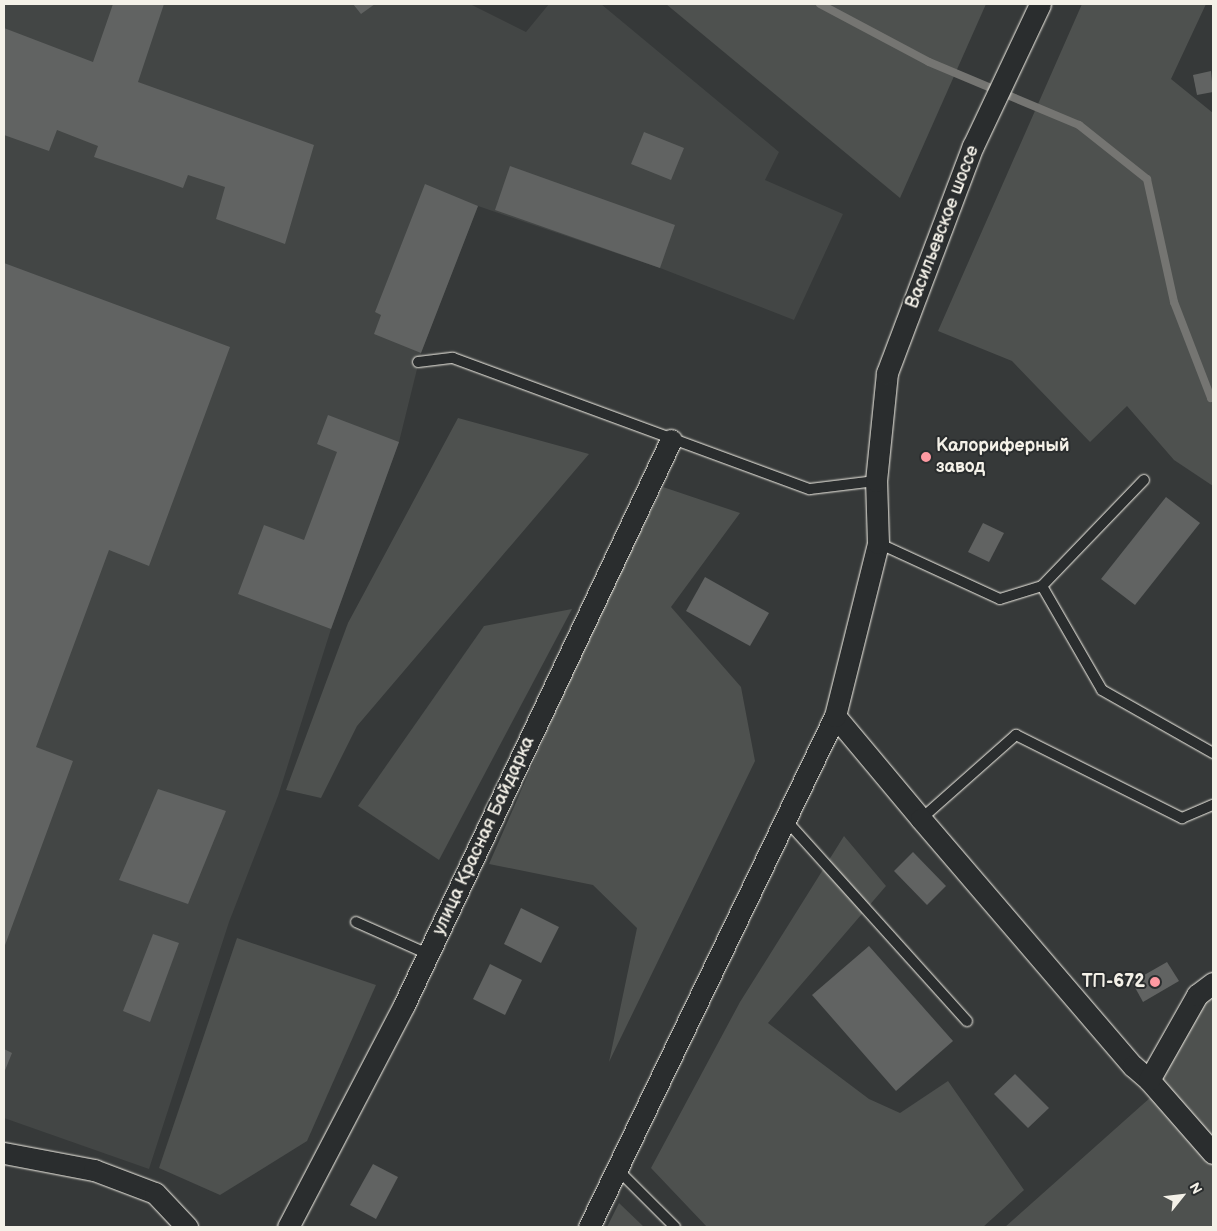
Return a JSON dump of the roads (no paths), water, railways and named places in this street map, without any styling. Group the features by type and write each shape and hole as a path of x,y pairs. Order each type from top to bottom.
{"street":[{"name":"Васильевское шоссе","path":"876,481 887,373 973,146 1040,4"},
{"name":"улица Красная Байдарка","path":"288,1227 404,1005 671,440"},
{"path":"589,1227 835,716 878,543 876,481"},
{"path":"835,716 1133,1066 1149,1080 1213,1153"},
{"path":"1149,1080 1197,995 1213,982"},
{"path":"4,1153 94,1170 155,1193 187,1227"}],"lane":[{"path":"418,362 453,358 671,440 810,488 876,481"},
{"path":"878,543 1000,599 1042,586 1144,480"},
{"path":"1042,586 1102,690 1213,754"},
{"path":"921,819 1016,735 1182,818 1213,805"},
{"path":"785,819 967,1021"},
{"path":"356,922 428,954"},
{"path":"617,1169 675,1227"}],"waterway":[{"path":"820,4 929,62 1079,125 1147,179 1174,302 1211,398 1213,398"}],"place":[{"name":"Калориферный завод","path":"926,457"},
{"name":"ТП-672","path":"1155,982"}]}
